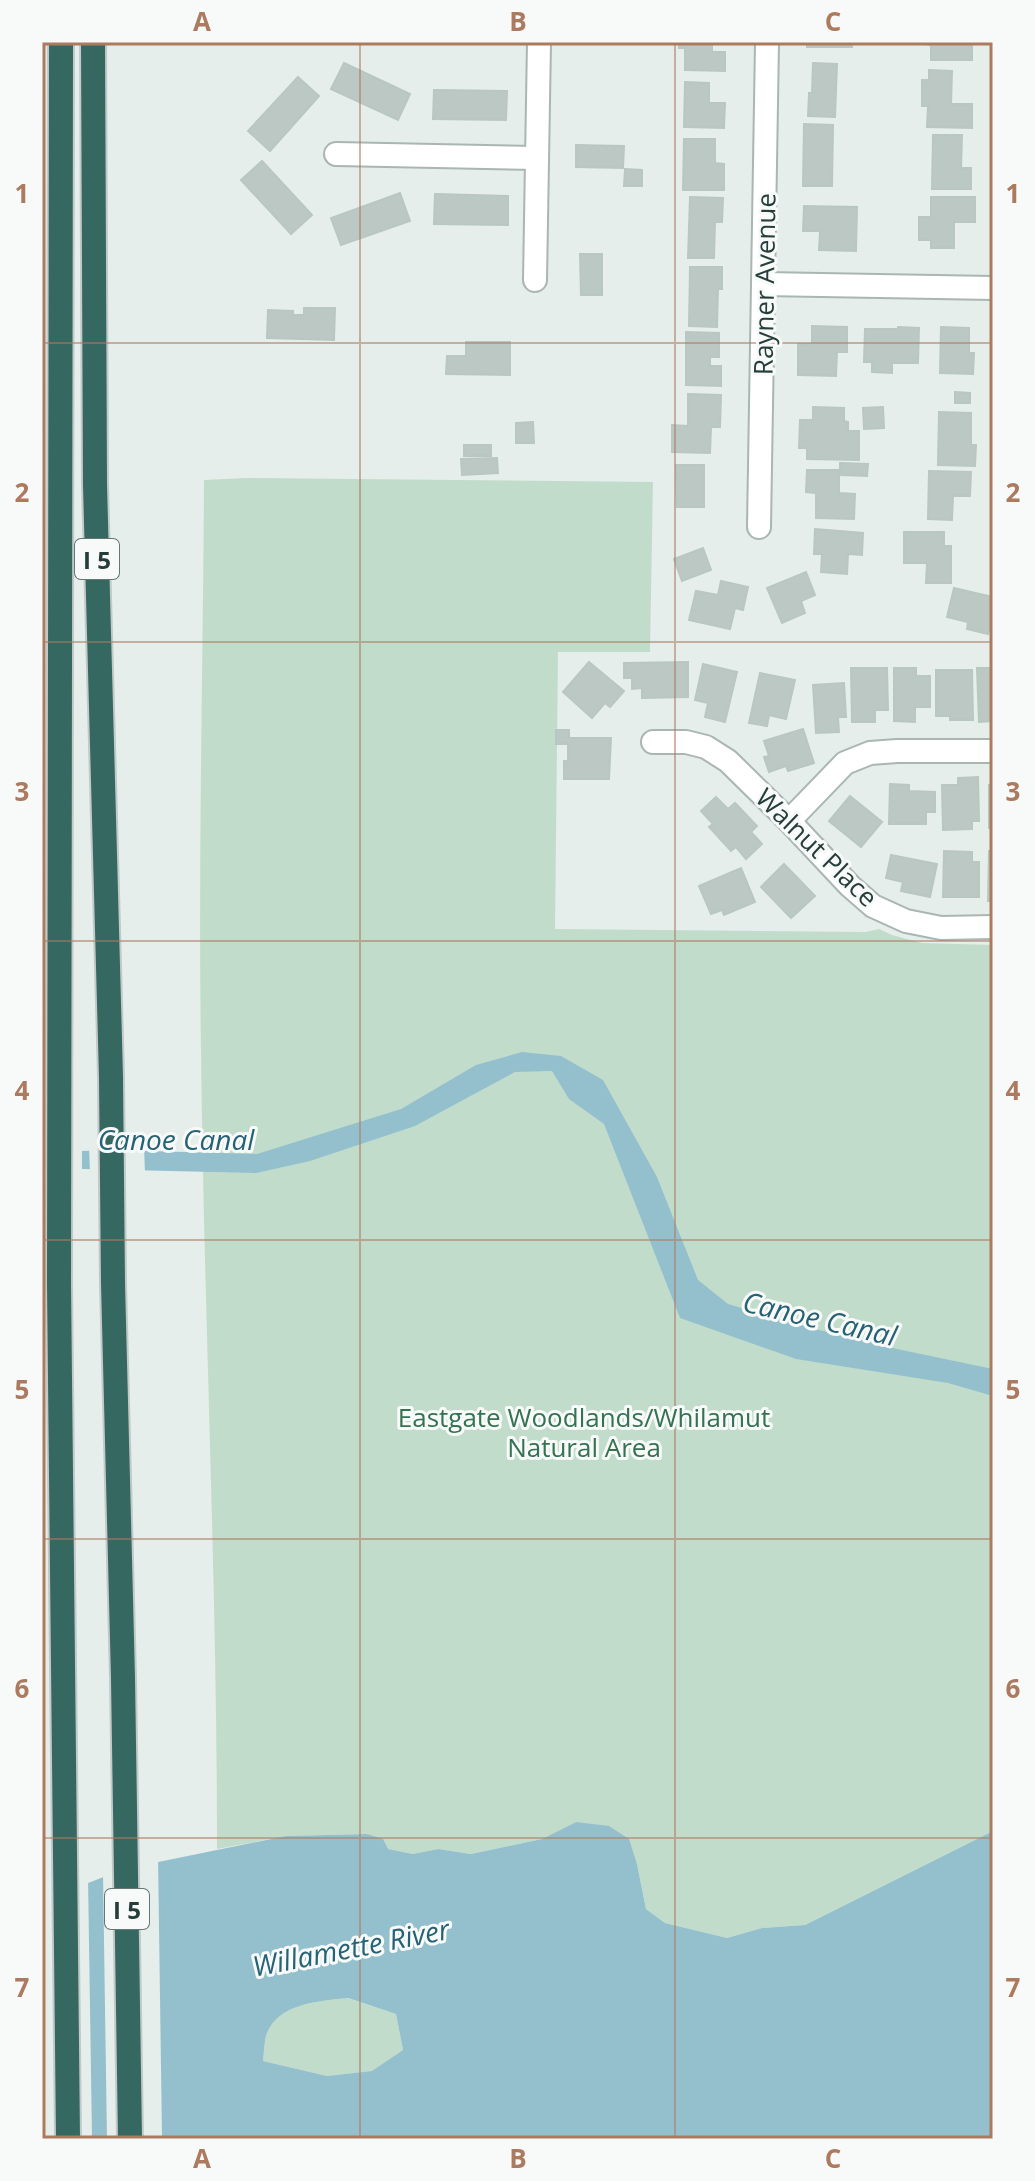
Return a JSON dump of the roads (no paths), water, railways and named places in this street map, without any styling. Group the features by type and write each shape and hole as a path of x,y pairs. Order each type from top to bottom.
{"highway":[{"name":"I 5","path":"61,42 59,1284 68,2139"},
{"name":"I 5","path":"93,42 95,485 111,1077 130,2139"}],"street":[{"path":"535,280 539,42"},
{"name":"Rayner Avenue","path":"759,527 767,42"},
{"path":"336,154 537,158"},
{"path":"764,284 993,288"},
{"name":"Walnut Place","path":"653,742 686,742 706,747 728,761 873,906 906,921 941,928 993,927"},
{"path":"789,821 845,763 870,753 993,751"}],"water":[{"path":"522,1052 561,1056 603,1080 657,1177 698,1280 728,1304 811,1328 993,1369 993,1396 948,1383 796,1359 680,1318 604,1124 569,1099 552,1071 515,1072 415,1126 310,1161 256,1173 42,1168 42,1152 116,1150 257,1154 401,1109 476,1065"},
{"name":"Willamette River","path":"576,1822 609,1826 629,1839 646,1909 665,1923 727,1938 762,1928 805,1925 993,1831 993,2139 42,2139 42,1901 124,1869 286,1836 367,1834 383,1839 388,1849 413,1854 438,1849 471,1854 542,1839","holes":["348,1998 396,2014 403,2050 372,2071 327,2076 263,2061 266,2036 271,2025 289,2010 300,2006"]}],"water label":[{"name":"Canoe Canal","path":"176,1139"},
{"name":"Canoe Canal","path":"820,1318"}],"park label":[{"name":"Eastgate Woodlands/Whilamut Natural Area","path":"584,1432"}]}
